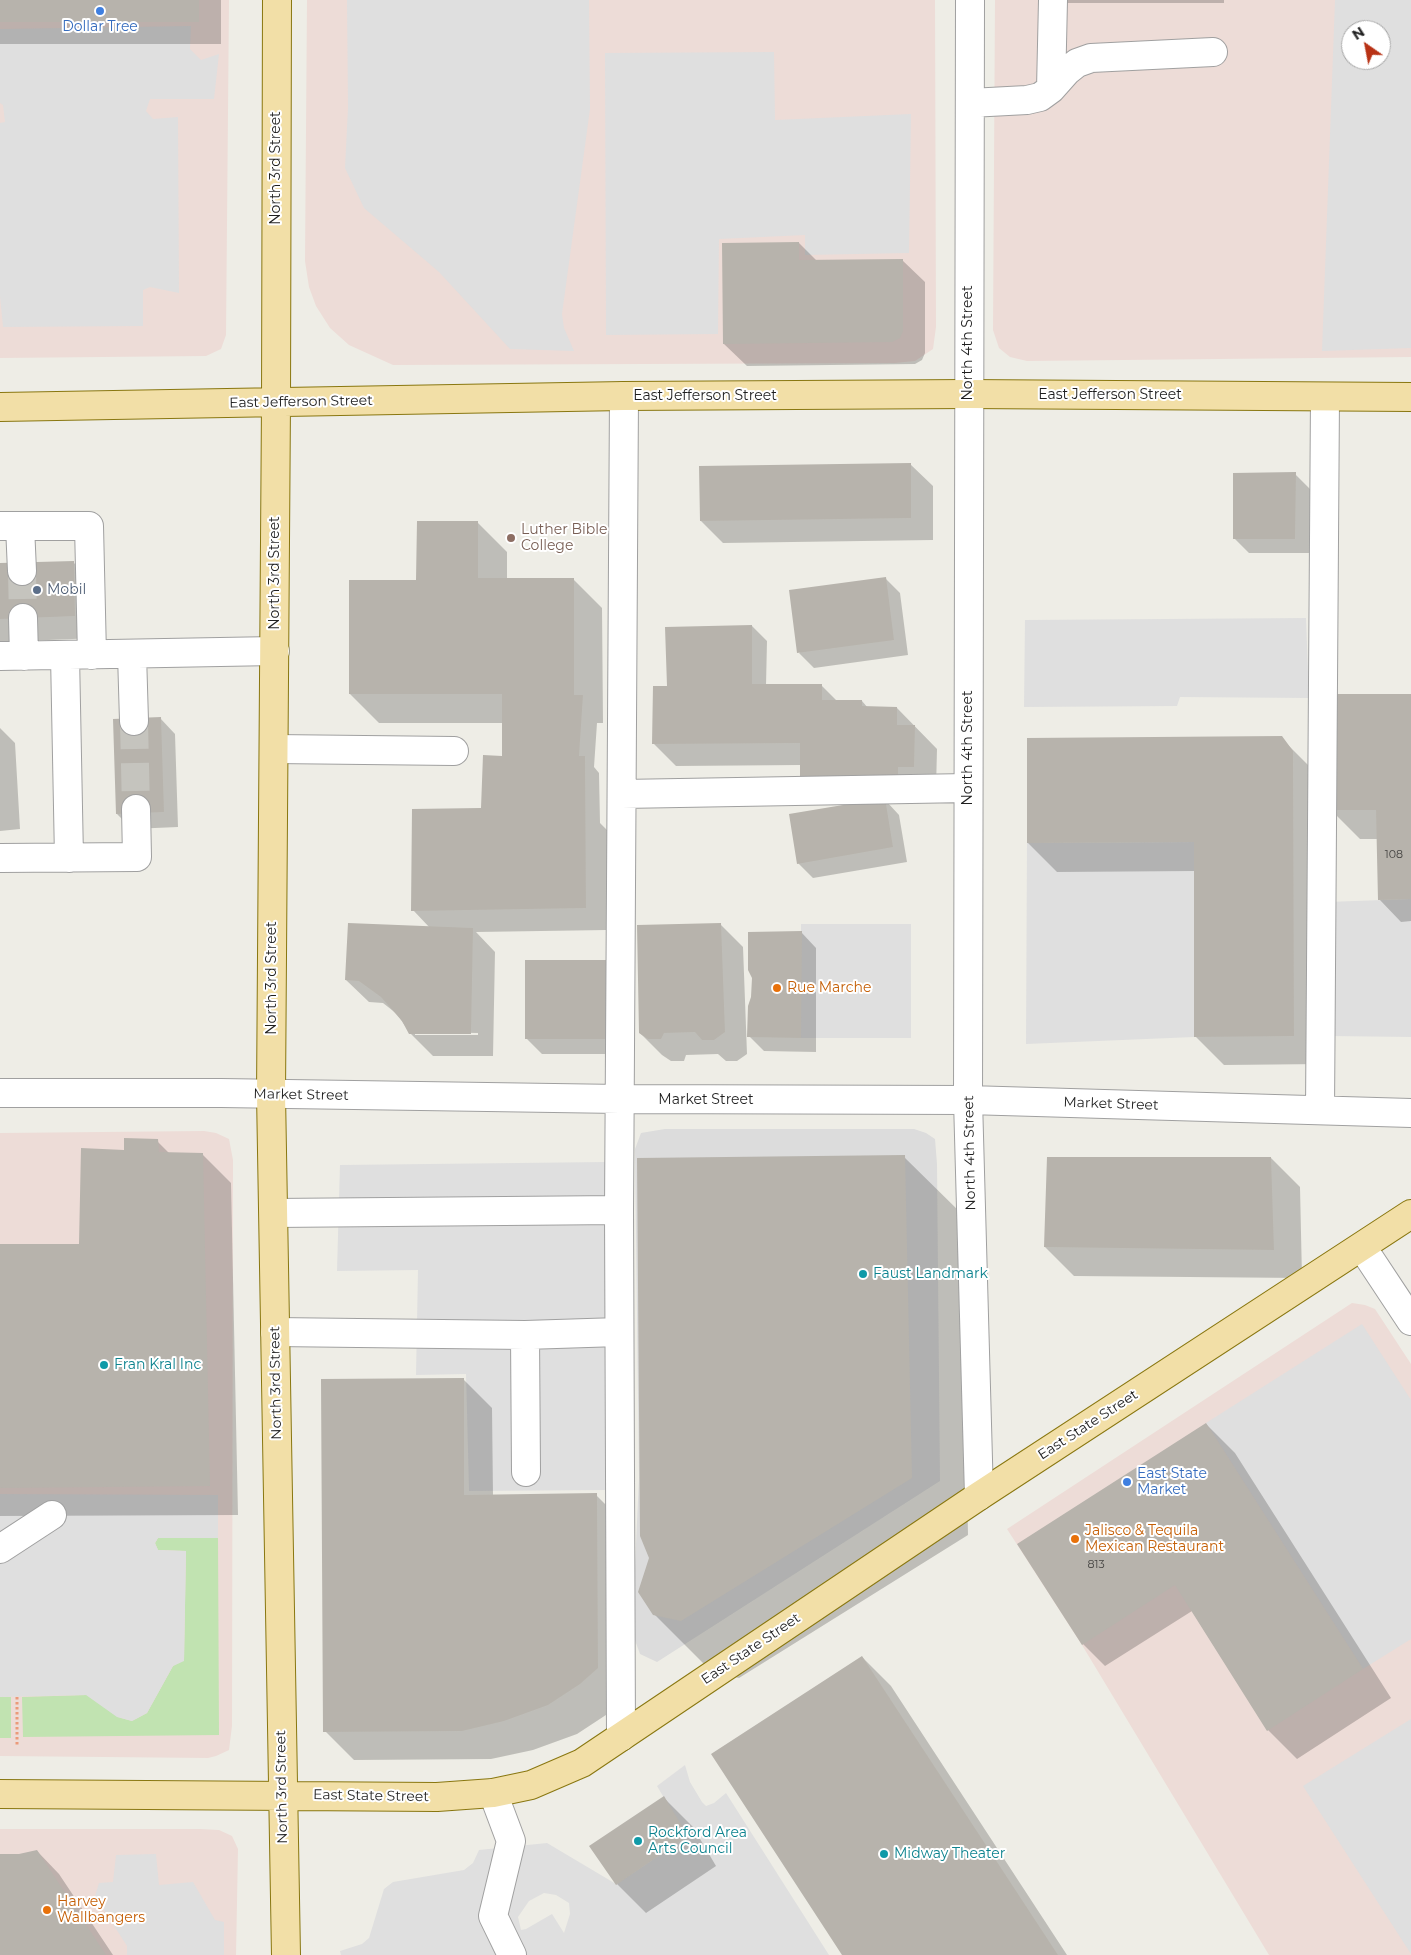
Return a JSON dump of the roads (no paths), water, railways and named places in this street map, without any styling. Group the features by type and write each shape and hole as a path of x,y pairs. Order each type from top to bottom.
{"main road":[{"name":"North 3rd Street","path":"276,0 275,651 271,1094 286,1955"},
{"name":"East Jefferson Street","path":"0,407 624,396 968,394 1411,397"},
{"name":"East State Street","path":"0,1794 437,1797 493,1793 531,1785 582,1763 979,1496 1411,1214"}],"street":[{"name":"North 4th Street","path":"970,0 968,1100 979,1496"},
{"path":"1051,89 1053,0"},
{"path":"970,103 1027,100 1040,97 1051,89 1077,63 1091,58 1212,52"},
{"path":"621,1737 619,1210 624,396"},
{"path":"1320,1110 1325,397"},
{"path":"22,571 10,526 90,526 78,655 69,858"},
{"path":"23,618 12,656 275,651"},
{"path":"132,654 134,721"},
{"path":"274,749 454,751"},
{"path":"622,794 968,788"},
{"path":"0,858 137,857 136,809"},
{"name":"Market Street","path":"0,1093 271,1094 620,1099 968,1100 1411,1114"},
{"path":"274,1213 619,1210"},
{"path":"1362,1246 1411,1321"},
{"path":"276,1332 525,1335 619,1332"},
{"path":"525,1335 526,1472"},
{"path":"0,1549 52,1514"},
{"path":"493,1793 511,1841 493,1916 512,1955"}],"tunnel":[{"path":"22,571 23,618"},
{"path":"134,721 136,809"}],"place":[{"name":"Dollar Tree","path":"100,11"},
{"name":"Luther Bible College","path":"511,538"},
{"name":"Mobil","path":"37,590"},
{"name":"Rue Marche","path":"777,988"},
{"name":"Faust Landmark","path":"863,1274"},
{"name":"Fran Kral Inc","path":"104,1365"},
{"name":"East State Market","path":"1127,1482"},
{"name":"Jalisco & Tequila Mexican Restaurant","path":"1075,1539"},
{"name":"Rockford Area Arts Council","path":"638,1841"},
{"name":"Midway Theater","path":"884,1854"},
{"name":"Harvey Wallbangers","path":"47,1910"}]}
